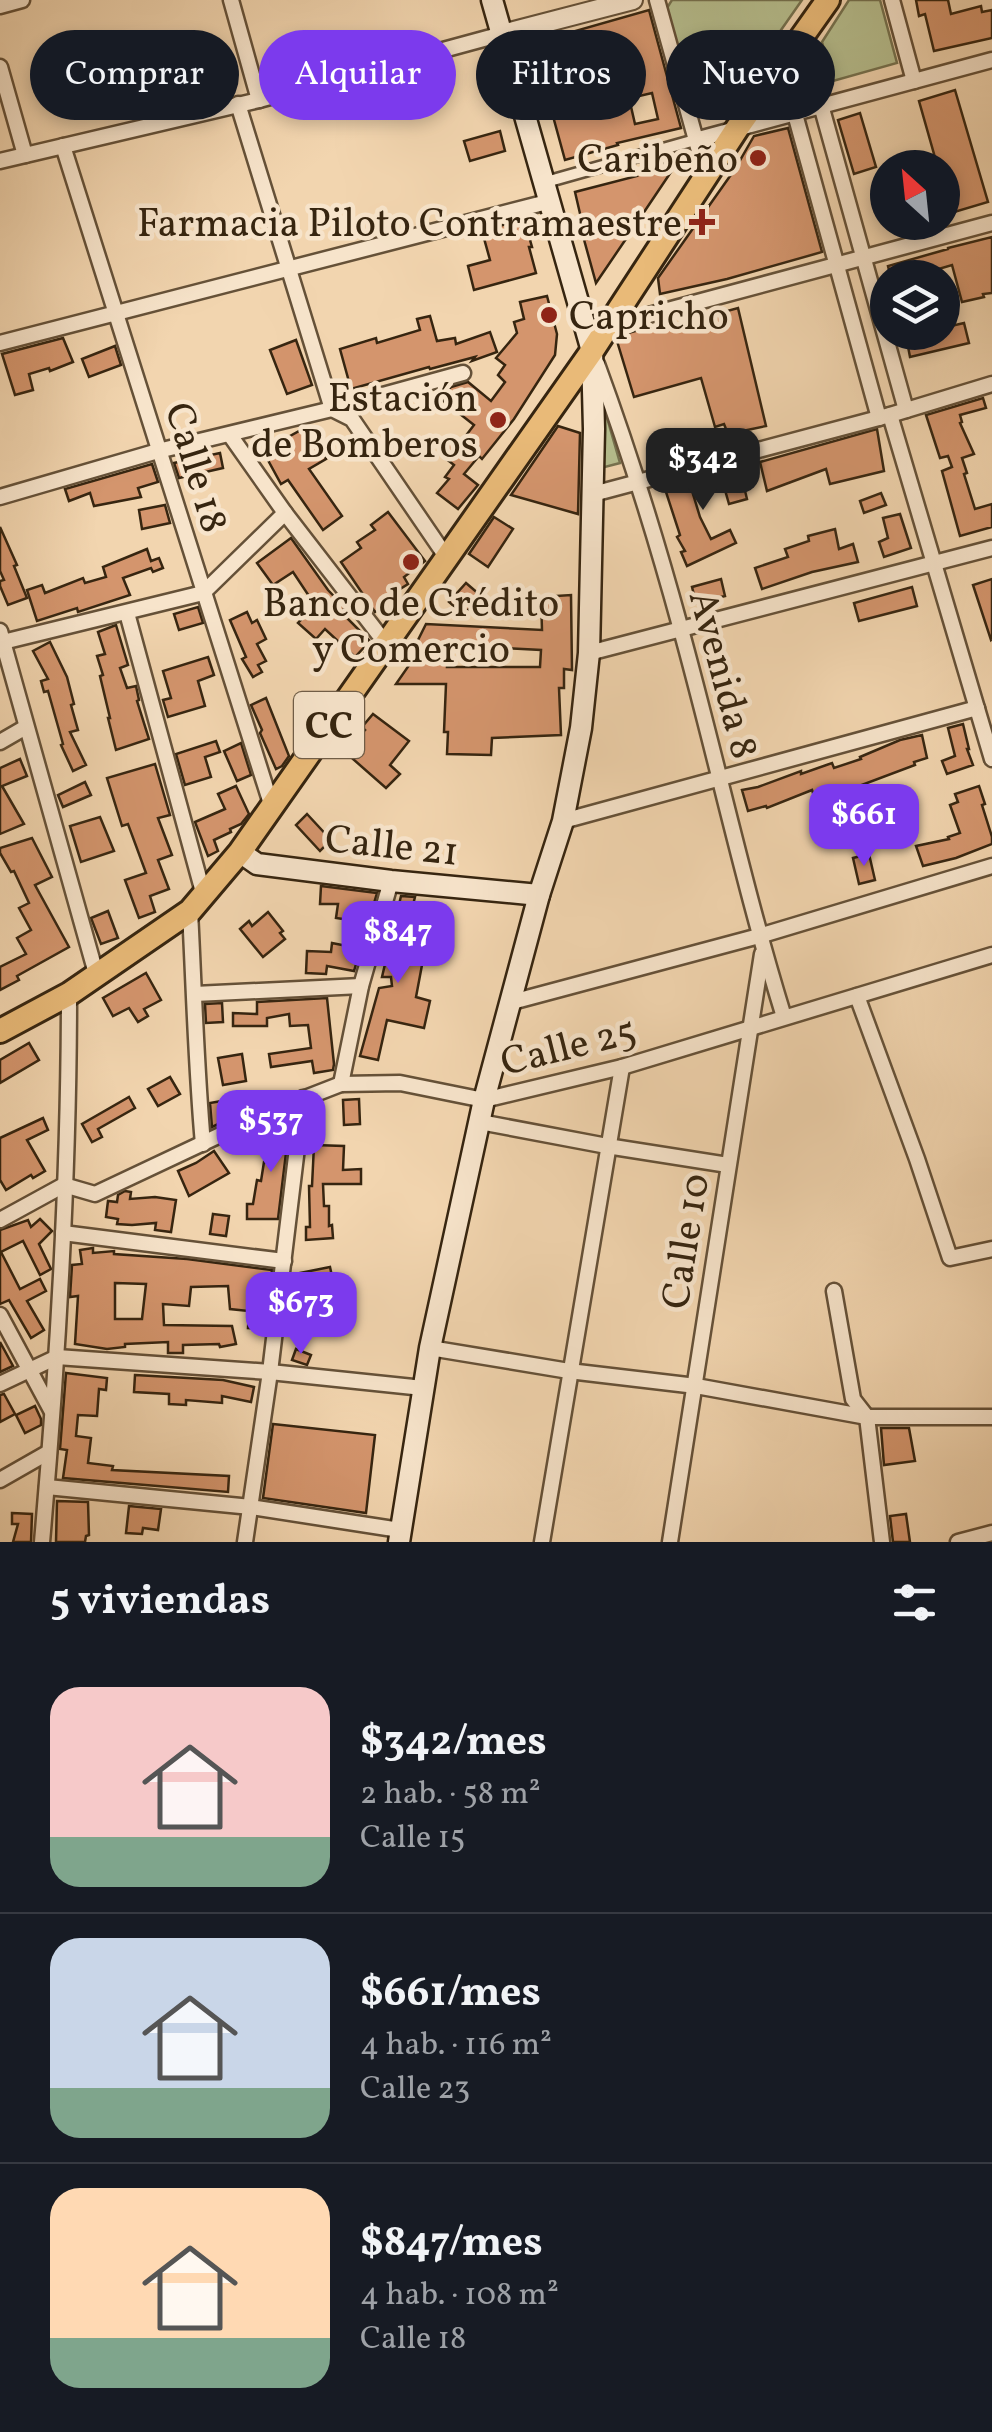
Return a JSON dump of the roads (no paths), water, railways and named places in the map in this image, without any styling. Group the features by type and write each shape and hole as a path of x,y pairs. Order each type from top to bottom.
{"highway":[{"name":"CC","path":"807,30 828,0"},
{"name":"CC","path":"0,1031 97,977 197,903 240,852 592,351 743,120"}],"main road":[{"path":"492,0 501,30"},
{"path":"399,1536 430,1348 484,1100 563,821 581,728 589,653 592,351 527,120"},
{"path":"556,403 569,398 593,410"},
{"name":"Calle 21","path":"240,852 257,864 539,895"}],"street":[{"path":"0,6 22,0"},
{"path":"230,0 259,100 239,104"},
{"path":"517,30 633,0"},
{"path":"657,0 706,176"},
{"path":"892,0 914,81"},
{"path":"835,102 992,60"},
{"path":"0,66 25,155"},
{"path":"239,107 332,410 352,419 447,558"},
{"path":"0,161 171,120"},
{"path":"0,343 290,268 548,191 765,120"},
{"path":"798,120 838,264 992,759"},
{"path":"823,120 906,410"},
{"name":"Calle 18","path":"63,146 272,808"},
{"path":"607,326 992,222"},
{"name":"Avenida 8","path":"592,351 639,483 784,1017"},
{"path":"0,497 158,451 463,374"},
{"path":"593,494 992,384"},
{"path":"230,434 387,645"},
{"path":"97,977 2,636 126,613 203,593 285,512"},
{"path":"589,653 992,548"},
{"path":"126,613 197,903 195,1054 202,1144"},
{"path":"563,821 977,708"},
{"path":"0,742 26,728"},
{"path":"512,1002 761,942 992,866"},
{"path":"341,1084 361,986 391,881"},
{"name":"Calle 10","path":"670,1542 752,1028 761,942"},
{"name":"Calle 25","path":"0,1220 64,1186 95,1194 269,1112 341,1084 400,1083 484,1100 622,1067 992,955"},
{"path":"195,994 361,986"},
{"path":"42,1542 69,1116 69,994"},
{"path":"857,996 950,1258 992,1250"},
{"path":"542,1542 622,1067"},
{"path":"245,1542 303,1098"},
{"path":"480,1122 728,1165"},
{"path":"63,1233 284,1261"},
{"path":"834,1291 852,1398 867,1417 882,1542"},
{"path":"0,1314 51,1411"},
{"path":"430,1348 696,1386 867,1417 992,1416"},
{"path":"0,1384 56,1357 270,1372 423,1388"},
{"path":"0,1480 49,1452"},
{"path":"47,1487 252,1506 399,1536"},
{"path":"958,1542 992,1533"}],"place":[{"name":"Caribeño","path":"758,158"},
{"name":"Farmacia Piloto Contramaestre","path":"702,222"},
{"name":"Capricho","path":"549,315"},
{"name":"Estación de Bomberos","path":"498,420"},
{"name":"Banco de Crédito y Comercio","path":"411,562"}]}
